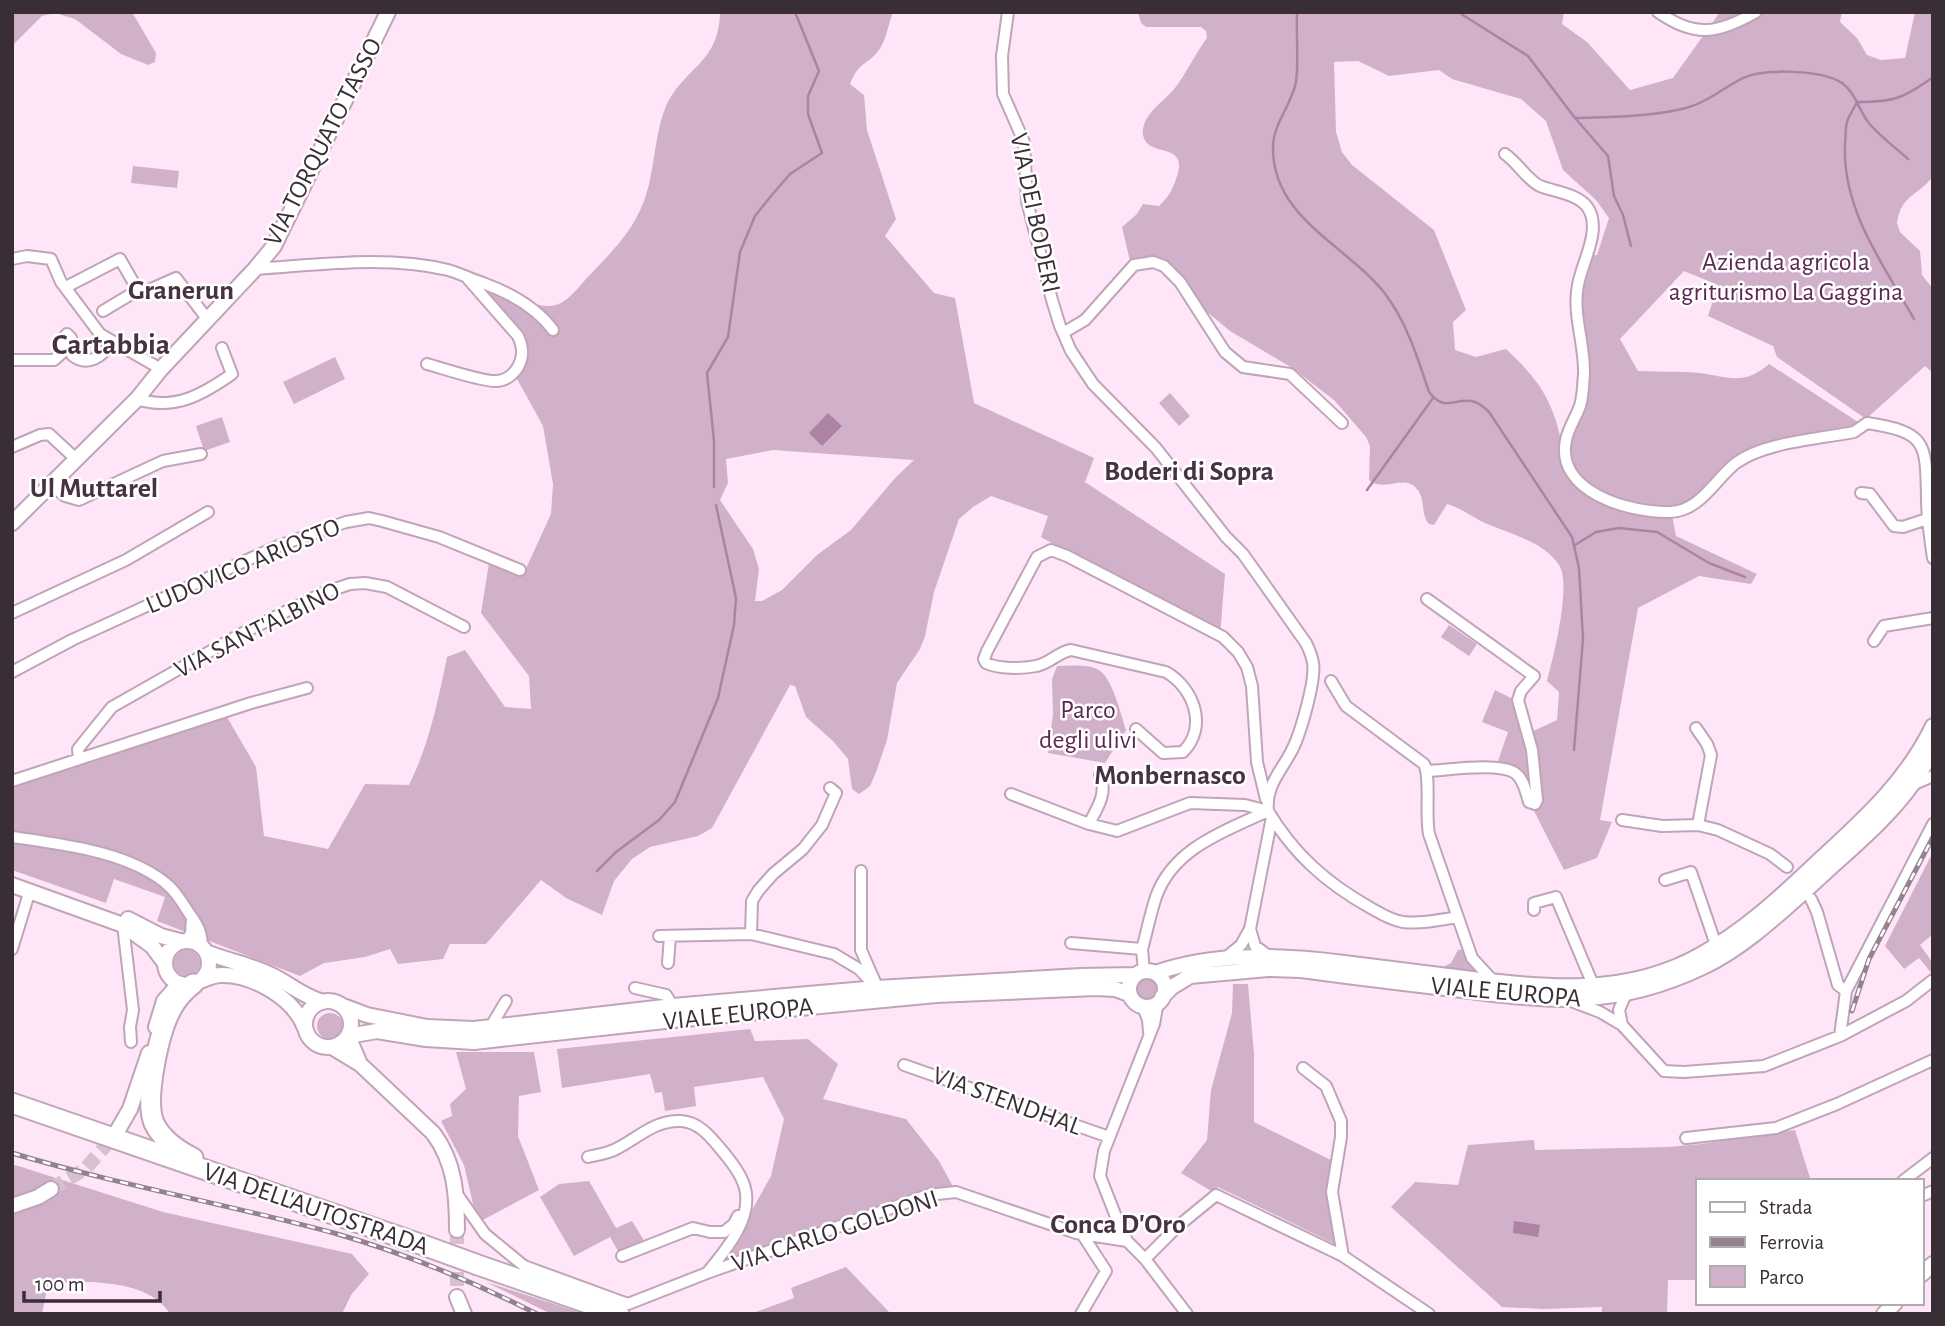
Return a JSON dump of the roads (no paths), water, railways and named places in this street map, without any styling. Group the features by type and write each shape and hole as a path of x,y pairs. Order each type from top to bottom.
{"highway":[{"path":"190,983 176,1001 167,1019 150,1083 149,1104 154,1123 179,1151 199,1161 267,1185 290,1199"},
{"name":"VIA DELL'AUTOSTRADA","path":"12,1103 619,1314"}],"street":[{"name":"VIA TORQUATO TASSO","path":"12,523 137,399 161,369 274,246 388,12"},
{"name":"VIA DEI BODERI","path":"1008,12 1002,56 1003,94 1024,142 1027,201 1063,332 1082,370 1156,448 1226,537 1252,565 1311,654 1313,673 1299,733 1293,750 1274,780 1269,810"},
{"path":"1658,12 1682,27 1712,31 1732,26 1756,12"},
{"path":"1505,154 1517,162 1537,184 1577,199 1587,206 1592,218 1592,236 1578,282 1576,299 1584,372 1581,403 1566,440 1566,463 1578,480 1596,497 1633,508 1670,512 1681,510 1697,502 1734,465 1751,454 1854,432 1867,423 1901,429 1911,435 1926,456 1927,519 1933,558"},
{"path":"12,259 27,256 51,259 61,282 100,334 161,369"},
{"path":"66,287 120,259 140,294 176,278 208,320"},
{"name":"VIA DEI BODERI","path":"1063,332 1085,320 1134,265 1153,262 1164,266 1180,282 1225,352 1244,367 1290,374 1342,424"},
{"name":"VIA TORQUATO TASSO","path":"255,269 358,263 409,264 449,271 499,289 543,317 553,330"},
{"path":"427,364 495,381 509,378 517,368 523,346 518,336 467,277"},
{"path":"103,311 138,290"},
{"path":"12,360 54,360 63,352 65,336 68,334 71,338 72,355 79,359 95,360 105,353 112,342"},
{"path":"137,399 153,405 169,405 211,389 232,374 222,348"},
{"path":"15,446 49,434 77,460"},
{"path":"51,485 65,496 79,500 163,461 201,454"},
{"path":"1861,493 1870,494 1894,526 1903,527 1927,519"},
{"path":"12,613 126,561 208,512"},
{"name":"LUDOVICO ARIOSTO","path":"12,672 72,640 253,557 346,522 369,518 383,521 439,537 520,570"},
{"path":"1136,729 1163,752 1183,752 1190,744 1194,732 1195,711 1191,696 1178,679 1166,672 1071,650 1038,666 999,667 986,663 987,651 1004,617 1037,557 1044,553 1051,550 1067,556 1223,637 1238,652 1247,667 1252,687 1257,762 1269,810 1307,862 1323,877 1387,918 1415,923 1458,917"},
{"name":"VIA SANT'ALBINO","path":"79,759 78,749 112,707 239,635 332,590 350,584 365,583 387,587 464,627"},
{"path":"1427,599 1534,676 1521,691 1518,699 1532,750 1537,800 1535,804 1529,802 1523,782 1515,773 1499,768 1428,771"},
{"path":"1874,641 1884,626 1933,618"},
{"path":"1331,681 1346,706 1424,764 1428,771 1426,819 1429,834 1472,958 1494,982"},
{"name":"VIA SANT'ALBINO","path":"12,781 307,688"},
{"name":"VIALE EUROPA","path":"343,1006 367,1015 428,1027 495,1028 673,1006 877,988 1145,973 1196,961 1270,957 1303,958 1494,982 1570,988 1626,982 1661,972 1700,956 1738,932 1790,888 1887,796 1933,726"},
{"path":"1696,728 1707,744 1710,755 1698,825"},
{"name":"VIALE EUROPA","path":"1143,1006 1160,1000 1172,987 1190,976 1268,969 1301,970 1571,1001 1626,994 1668,982 1705,966 1746,941 1857,842 1912,785 1933,752"},
{"path":"1088,824 1103,795 1104,783 1100,775"},
{"path":"1912,785 1933,776"},
{"path":"751,934 752,901 773,874 803,849 822,825 835,793 830,788"},
{"path":"1011,794 1088,824 1117,831 1190,803 1245,805 1269,810"},
{"path":"1222,960 1241,945 1250,929 1269,810"},
{"path":"1145,973 1142,949 1156,895 1168,873 1185,854 1213,836 1269,810"},
{"path":"1622,820 1662,826 1698,825 1770,853 1787,867"},
{"path":"1840,1036 1846,991 1933,824"},
{"path":"12,836 97,852 146,870 173,890 201,932 204,950 209,959 207,972 167,996 160,1010 145,1067 130,1109 115,1135"},
{"path":"861,871 860,950 877,988"},
{"path":"1665,880 1691,872 1716,946"},
{"path":"12,885 123,925 152,946 173,981 190,983 220,975 252,982 284,999 298,1013 308,1035 318,1045 332,1047 360,1064 433,1133 448,1158 457,1194 457,1230"},
{"path":"30,890 36,889 83,902 131,920 161,936 183,941 272,975 303,995 323,1002"},
{"path":"12,949 30,890"},
{"path":"1534,910 1534,903 1537,901 1556,897 1594,987"},
{"path":"1811,899 1838,985 1846,991"},
{"path":"160,1010 159,990 169,949 183,941 192,929 192,918"},
{"path":"123,925 133,1010 130,1024 131,1042"},
{"path":"1250,929 1255,946 1270,957"},
{"path":"125,946 129,937 136,933"},
{"path":"668,963 665,936 751,934 834,954 859,969 877,988"},
{"path":"1071,943 1142,949"},
{"path":"1145,973 1129,984 1129,994 1134,1002 1143,1006 1149,1035"},
{"path":"1145,973 1163,981 1164,992 1109,1138 1100,1176 1127,1241 1145,1259 1187,1314"},
{"path":"1571,1001 1600,1012 1622,1025 1664,1071 1671,1072 1764,1066 1840,1036 1906,1001 1933,980"},
{"name":"VIALE EUROPA","path":"635,988 666,995 673,1006"},
{"name":"VIALE EUROPA","path":"348,1036 377,1031 426,1039 474,1042 924,996 1106,988 1129,994"},
{"path":"1622,1025 1619,1010 1626,994"},
{"path":"306,1029 307,1015 311,1009 330,1001 343,1006 350,1017 351,1030 339,1045 332,1047"},
{"path":"495,1028 494,1021 506,1001"},
{"path":"348,1036 360,1064"},
{"path":"1686,1139 1776,1128 1933,1060"},
{"name":"VIA STENDHAL","path":"904,1065 1109,1138"},
{"path":"1303,1068 1326,1086 1340,1121 1341,1137 1332,1192 1343,1256"},
{"path":"587,1157 616,1150 660,1124 680,1121 693,1124 714,1141 734,1166 746,1188 746,1197"},
{"path":"1906,1179 1933,1158"},
{"path":"12,1206 38,1197 51,1189"},
{"name":"VIA CARLO GOLDONI","path":"457,1194 485,1234 524,1266 628,1304 707,1273 928,1195 956,1192 1082,1234 1127,1241"},
{"path":"1145,1259 1177,1227 1216,1195 1343,1256 1429,1314"},
{"name":"VIA CARLO GOLDONI","path":"707,1273 735,1235 745,1211 746,1197"},
{"name":"VIA CARLO GOLDONI","path":"622,1256 693,1228 724,1232 734,1224 746,1197"},
{"path":"1080,1314 1106,1271 1082,1234"},
{"path":"457,1297 464,1314"}],"waterway":[{"path":"714,487 714,441 707,373 728,337 740,252 755,216 771,196 790,174 822,153 808,114 808,96 819,71 795,12"},
{"path":"1297,12 1296,82 1274,139 1276,172 1285,193 1298,212 1370,277 1386,295 1406,329 1429,392 1441,402 1475,402 1489,412 1572,537 1579,568 1583,639 1574,750"},
{"path":"1458,12 1528,56 1608,156 1614,196 1623,215 1631,246"},
{"path":"1575,118 1672,111 1701,102 1752,75 1808,73 1842,83 1854,96 1872,127 1908,159"},
{"path":"1914,319 1857,214 1846,168 1846,130 1848,119 1857,102 1897,98 1933,77"},
{"path":"1367,490 1433,398"},
{"path":"597,871 616,852 659,820 675,802 718,698 734,625 736,598 716,505"},
{"path":"1575,545 1596,532 1619,528 1657,532 1709,563 1745,577"}],"tunnel":[{"path":"51,1189 85,1169 115,1135"},
{"path":"457,1230 457,1297"}],"railway":[{"path":"1852,1011 1869,959 1933,837"},
{"path":"12,1153 334,1233 437,1269 537,1314"}],"district":[{"name":"Granerun","path":"181,291"},
{"name":"Cartabbia","path":"111,345"},
{"name":"Boderi di Sopra","path":"1189,472"},
{"name":"Ul Muttarel","path":"94,489"},
{"name":"Monbernasco","path":"1170,776"},
{"name":"Conca D'Oro","path":"1118,1225"}],"park label":[{"name":"Azienda agricola agriturismo La Gaggina","path":"1786,277"},
{"name":"Parco degli ulivi","path":"1088,725"}]}
